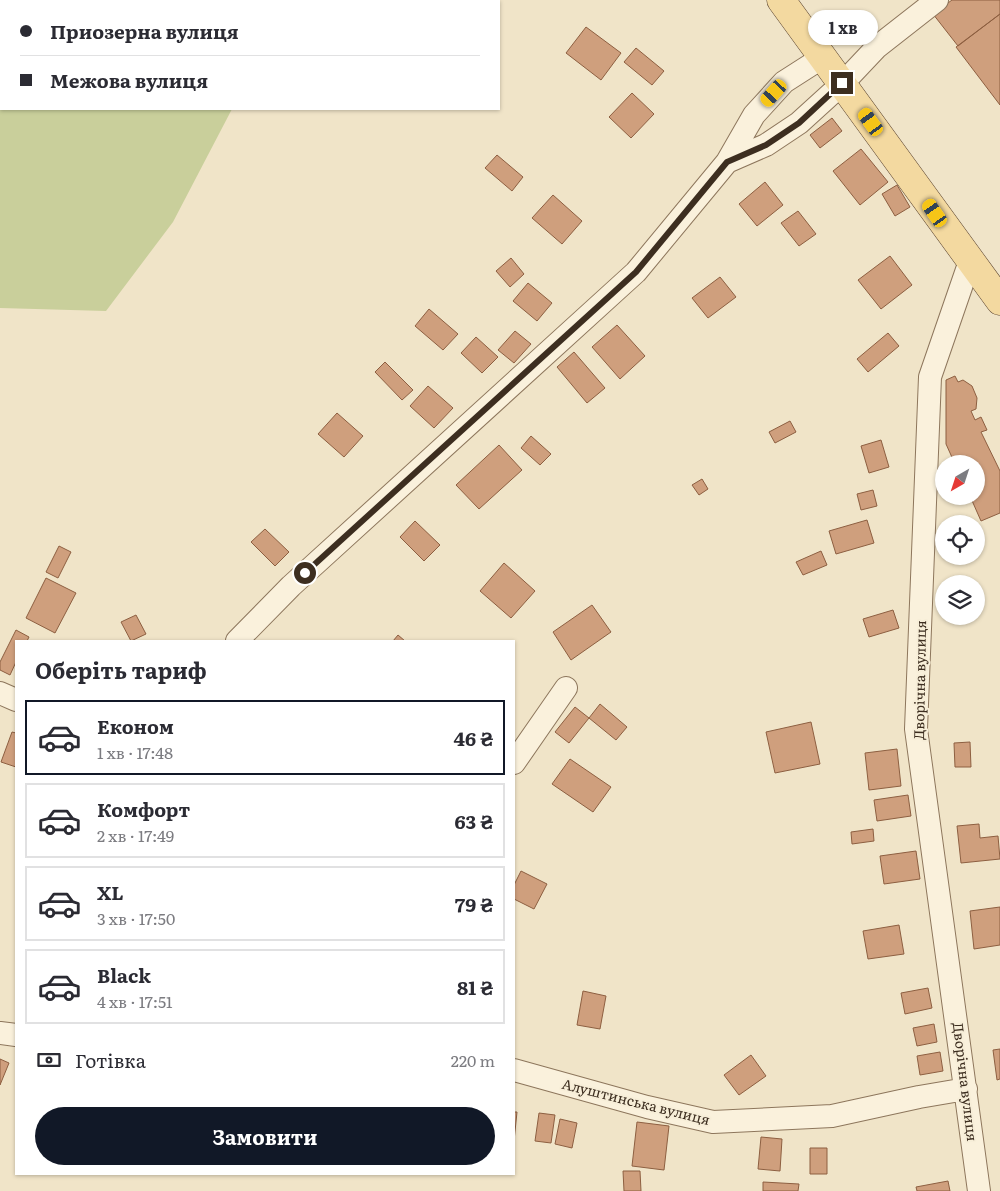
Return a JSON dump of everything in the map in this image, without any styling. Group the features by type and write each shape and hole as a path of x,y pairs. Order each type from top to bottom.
{"main road":[{"path":"781,0 1000,301"}],"street":[{"path":"727,162 766,145 799,123 877,47 937,0"},
{"path":"238,640 291,586 636,272 727,162 754,116 784,82 823,56"},
{"name":"Дворічна вулиця","path":"970,261 930,377 916,729 979,1191"},
{"path":"515,762 566,688"},
{"path":"0,693 15,700"},
{"path":"0,1033 15,1035"},
{"name":"Алуштинська вулиця","path":"515,1070 647,1107 713,1122 832,1116 966,1089"}],"green space":[{"path":"0,110 231,110 173,222 106,311 0,308"}],"building":[{"path":"952,0 1000,0 1000,14 958,46 933,14"},
{"path":"1000,14 1000,105 956,47"},
{"path":"586,27 621,53 601,80 566,53"},
{"path":"636,48 664,71 652,85 624,62"},
{"path":"632,93 654,114 631,138 609,117"},
{"path":"832,118 842,131 820,148 810,135"},
{"path":"861,149 888,182 860,205 833,171"},
{"path":"497,155 523,177 512,191 485,168"},
{"path":"765,182 783,205 757,226 739,204"},
{"path":"897,185 910,207 895,216 882,194"},
{"path":"553,195 582,221 562,244 532,218"},
{"path":"798,211 816,234 799,246 781,223"},
{"path":"890,256 912,285 881,309 858,280"},
{"path":"511,258 524,274 510,287 496,271"},
{"path":"720,277 736,297 708,318 692,298"},
{"path":"528,283 552,303 537,321 513,301"},
{"path":"429,309 458,334 443,350 415,326"},
{"path":"617,325 645,356 620,379 592,347"},
{"path":"515,331 531,344 514,363 498,350"},
{"path":"888,333 899,346 868,372 857,359"},
{"path":"476,337 498,357 482,373 461,353"},
{"path":"574,352 605,388 587,403 557,367"},
{"path":"385,362 413,390 402,400 375,372"},
{"path":"955,376 958,382 963,380 972,386 977,398 976,409 971,411 975,420 981,417 987,430 981,432 1000,471 1000,513 985,519 985,515 978,515 974,505 985,505 985,455 951,455 946,444 946,380"},
{"path":"428,386 453,408 434,428 410,406"},
{"path":"337,413 363,436 344,457 318,434"},
{"path":"790,421 796,432 775,443 769,432"},
{"path":"531,436 551,454 540,465 521,448"},
{"path":"881,440 889,467 869,473 861,446"},
{"path":"499,445 522,470 479,509 456,485"},
{"path":"702,479 708,489 699,495 692,485"},
{"path":"873,490 877,506 861,510 857,494"},
{"path":"867,520 874,543 836,554 829,531"},
{"path":"415,521 440,545 424,561 400,537"},
{"path":"265,529 289,552 275,566 251,542"},
{"path":"59,546 71,552 58,578 46,572"},
{"path":"821,551 827,565 803,575 796,562"},
{"path":"504,563 535,591 511,618 480,591"},
{"path":"46,578 76,593 55,633 26,618"},
{"path":"592,605 611,632 571,660 553,632"},
{"path":"893,610 899,628 869,637 863,619"},
{"path":"136,615 146,634 130,640 121,622"},
{"path":"16,630 29,637 28,640 15,640 15,664 10,675 0,670 0,662"},
{"path":"398,635 404,640 394,640"},
{"path":"600,704 627,727 616,740 589,718"},
{"path":"575,707 589,718 569,743 555,732"},
{"path":"811,722 820,764 775,773 766,732"},
{"path":"12,732 15,733 15,767 1,762"},
{"path":"970,742 971,767 955,767 954,743"},
{"path":"897,749 901,786 869,790 865,753"},
{"path":"570,759 611,787 593,812 552,784"},
{"path":"908,795 911,816 877,821 874,800"},
{"path":"979,824 980,838 998,836 1000,859 961,863 957,826"},
{"path":"873,829 874,841 852,844 851,832"},
{"path":"916,851 920,879 884,884 880,856"},
{"path":"521,871 547,884 534,909 515,900 515,883"},
{"path":"1000,907 1000,945 974,949 970,911"},
{"path":"899,925 904,954 868,959 863,931"},
{"path":"928,988 932,1008 905,1014 901,993"},
{"path":"583,991 606,996 600,1029 577,1025"},
{"path":"934,1024 937,1042 917,1046 913,1028"},
{"path":"1000,1049 1000,1079 997,1080 993,1050"},
{"path":"940,1052 943,1071 920,1075 917,1056"},
{"path":"751,1055 766,1076 739,1095 724,1075"},
{"path":"0,1059 9,1063 0,1085"},
{"path":"515,1112 517,1112 515,1131"},
{"path":"539,1113 555,1115 551,1143 535,1141"},
{"path":"560,1119 577,1123 572,1148 555,1144"},
{"path":"637,1122 669,1126 664,1170 632,1166"},
{"path":"761,1137 782,1139 780,1171 758,1169"},
{"path":"810,1148 827,1148 827,1174 810,1174"},
{"path":"623,1171 640,1171 641,1191 624,1191"},
{"path":"948,1181 950,1191 917,1191 916,1187"},
{"path":"763,1182 799,1184 798,1191 763,1191"}],"route":[{"path":"305,573 636,272 727,162 766,145 799,123 842,83"}]}
